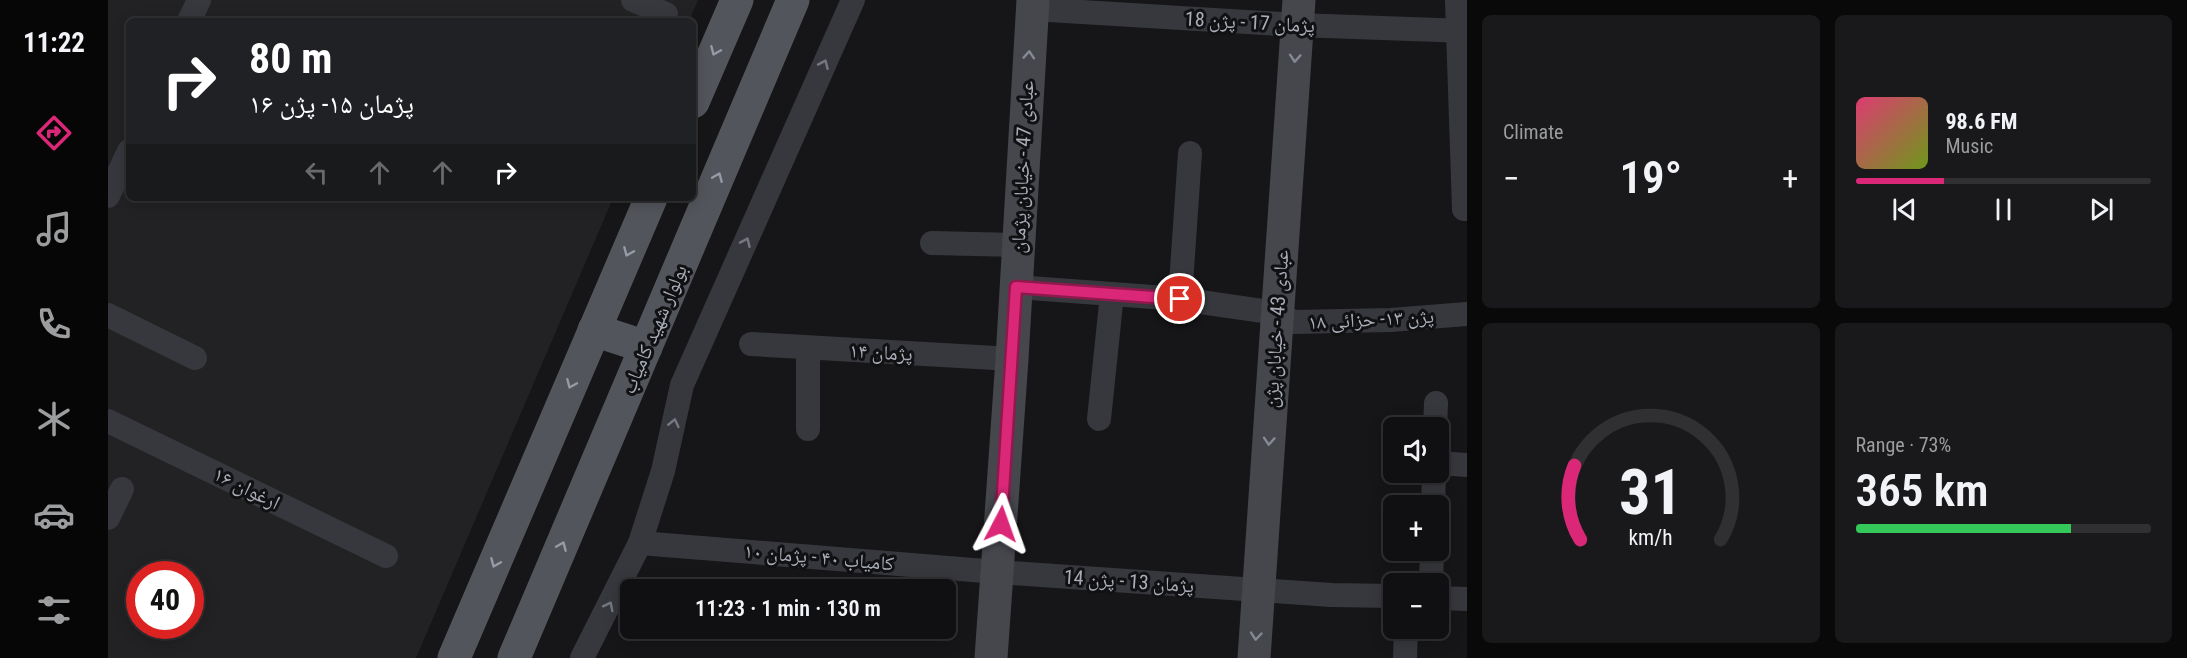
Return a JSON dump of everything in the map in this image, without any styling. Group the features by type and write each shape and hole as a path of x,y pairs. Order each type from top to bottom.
{"main road":[{"path":"696,95 737,0"},
{"name":"بولوار شهید کامیاب","path":"514,658 793,0"},
{"path":"454,658 650,201"},
{"path":"594,330 646,347"}],"street":[{"path":"190,18 199,0"},
{"path":"633,0 666,14"},
{"path":"582,658 640,543 663,471 682,385 852,0"},
{"path":"1457,0 1463,31 1464,209"},
{"name":"پژمان 17 - پژن 18","path":"1032,5 1298,12 1463,31"},
{"name":"عبادی 47 - خیابان پژمان","path":"991,658 1012,359 1032,5"},
{"name":"عبادی 43 - خیابان پژن","path":"1254,658 1298,12"},
{"path":"1180,299 1190,153"},
{"path":"108,196 126,157"},
{"path":"932,243 1017,245"},
{"name":"پژن ۱۳- حزائی ۱۸","path":"1016,287 1180,299 1277,313 1293,322 1308,323 1467,314"},
{"path":"1099,419 1112,294"},
{"path":"108,315 195,358"},
{"name":"پژمان ۱۴","path":"751,344 1012,359"},
{"path":"808,348 808,429"},
{"path":"1436,403 1436,417"},
{"name":"ارغوان ۱۶","path":"108,421 386,556"},
{"path":"1449,464 1467,465"},
{"path":"108,518 122,489"},
{"name":"کامیاب ۴۰ - پژمان ۱۰","path":"640,543 998,572"},
{"name":"پژمان 13 - پژن 14","path":"998,572 1330,595 1383,596"},
{"path":"1449,598 1467,599"},
{"path":"1405,658 1406,639"}],"shaded area":[{"path":"108,0 698,0 690,18 126,18 126,201 612,201 416,658 108,658"}],"route":[{"path":"1001,524 1016,287 1180,299"}]}
